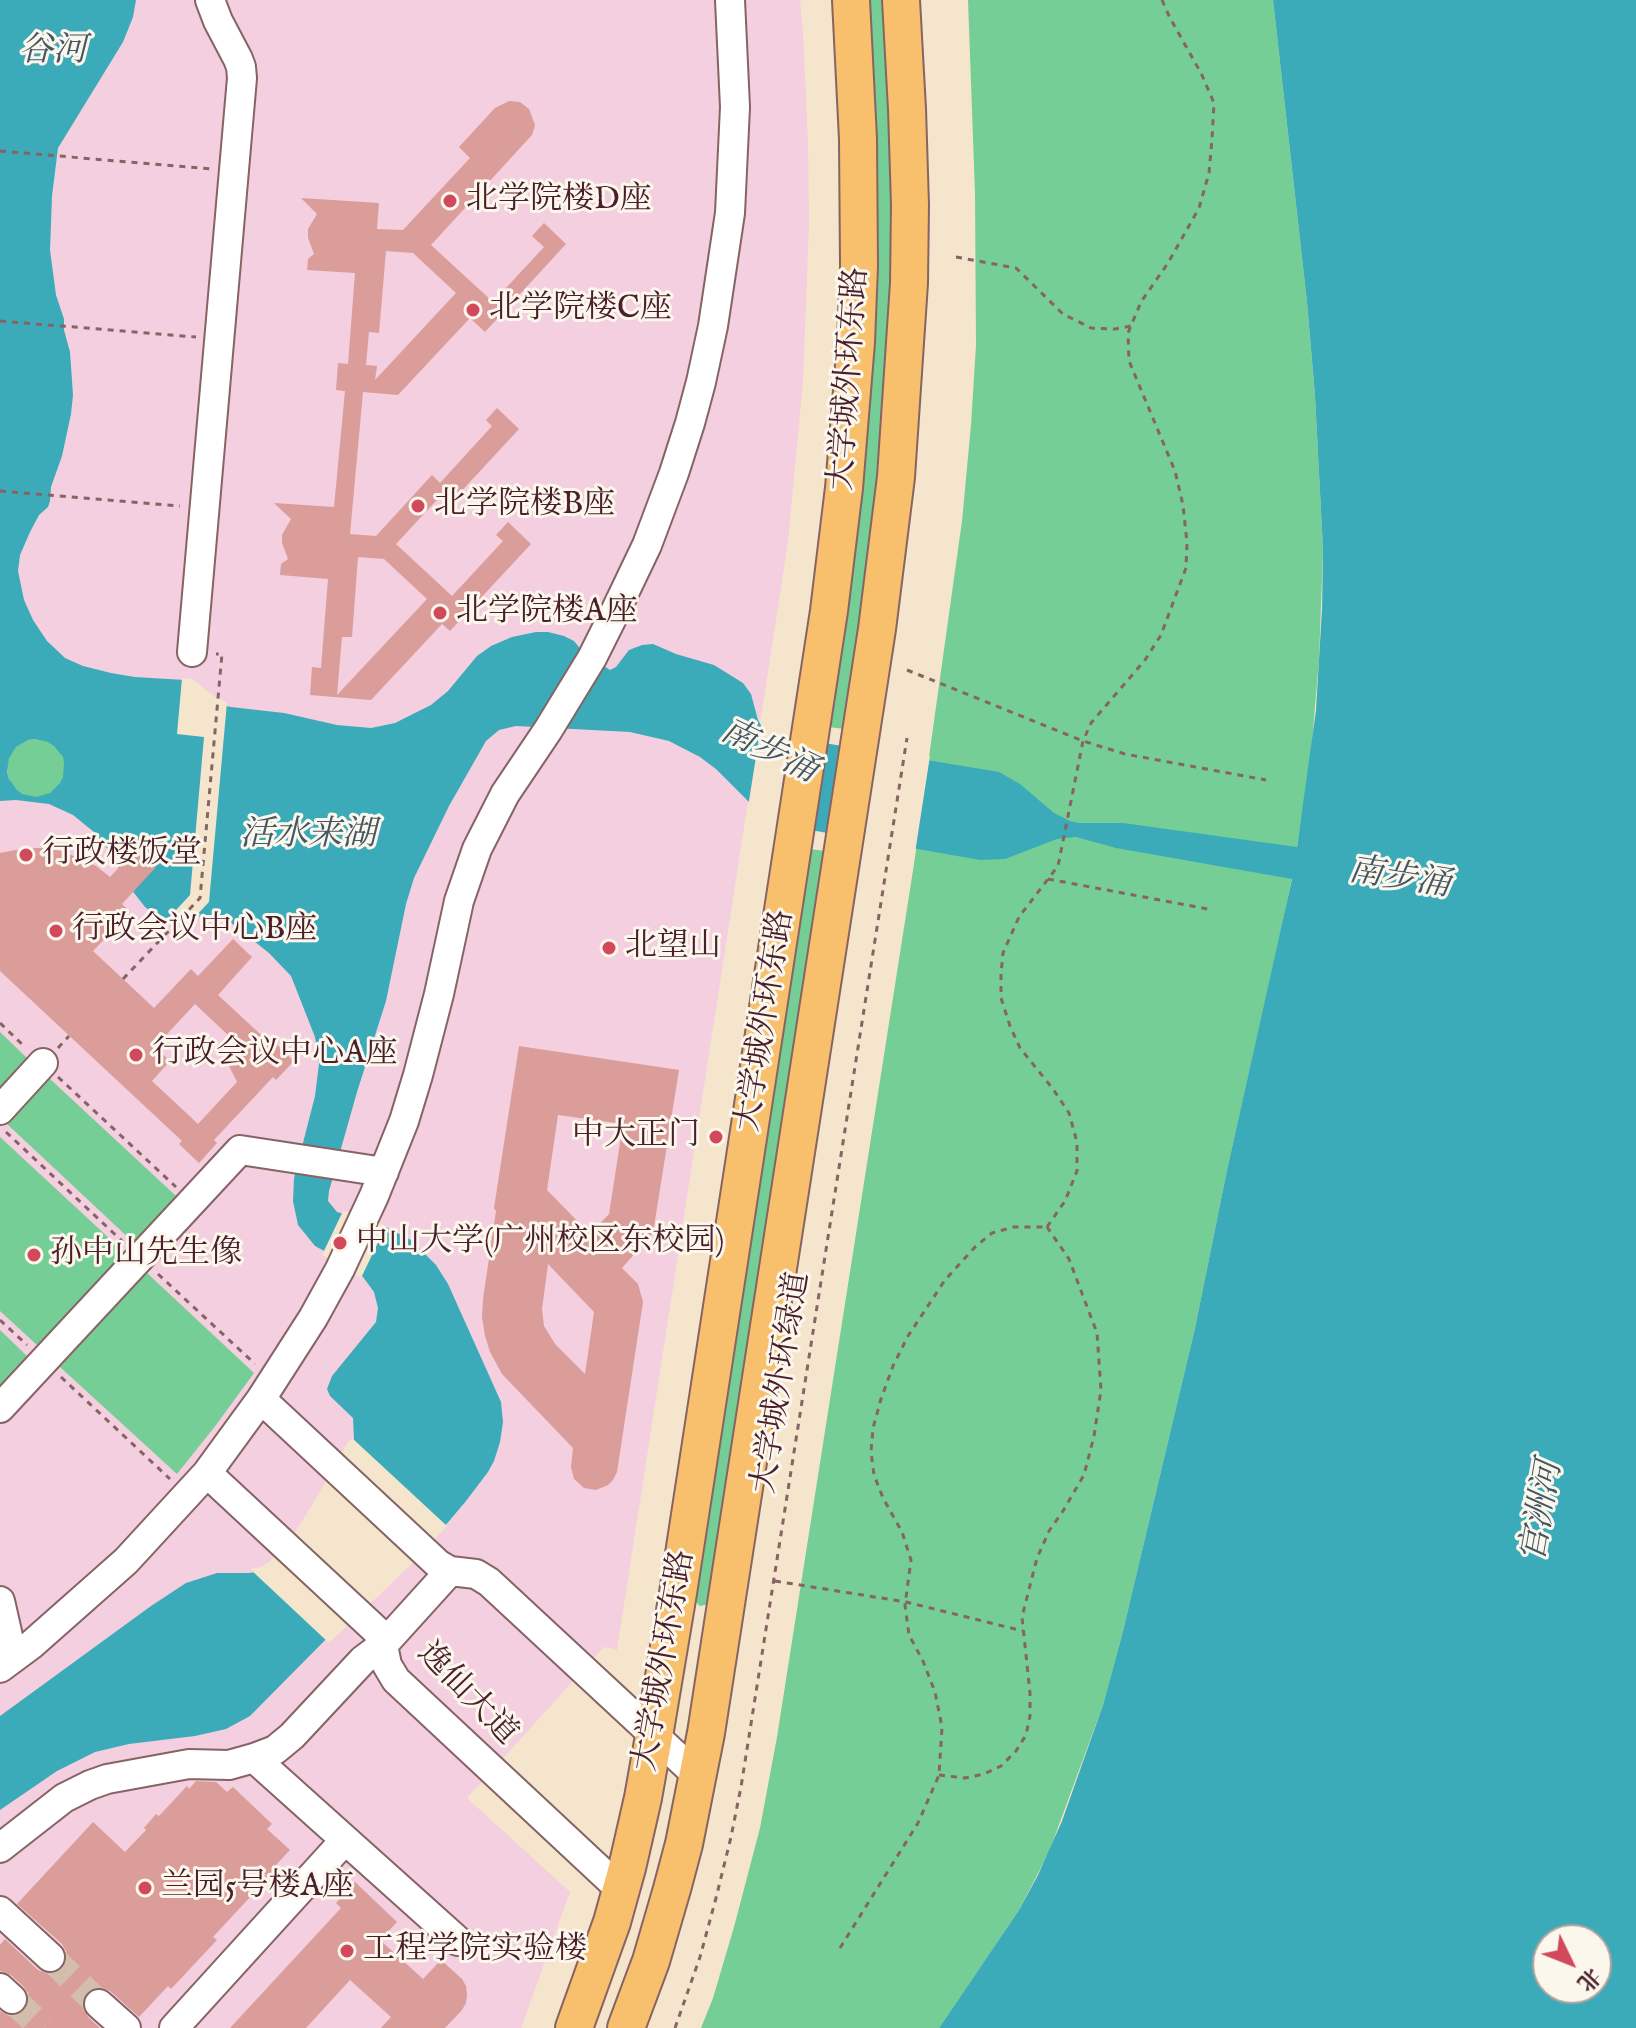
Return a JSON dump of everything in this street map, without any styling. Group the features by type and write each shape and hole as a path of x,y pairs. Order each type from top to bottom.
{"main road":[{"name":"大学城外环东路","path":"574,2028 621,1890 643,1798 678,1593 829,611 844,488 856,342 859,153 851,0"},
{"name":"大学城外环东路","path":"626,2028 651,1961 672,1889 698,1776 877,629 893,504 909,283 910,205 901,0"}],"lane":[{"path":"192,652 241,67 210,0"},
{"path":"7,1663 126,1561 207,1473 261,1399 313,1318 365,1217 404,1121 430,1033 468,873 505,794 592,658 647,545 674,473 701,382 723,269 731,199 735,107 730,0"},
{"path":"0,1110 43,1063"},
{"path":"0,1408 240,1150 384,1172"},
{"path":"261,1399 438,1564 450,1571 476,1574 489,1582 698,1776"},
{"name":"逸仙大道","path":"207,1473 378,1632 387,1665 396,1680 621,1890"},
{"path":"0,1848 64,1798 90,1785 189,1764 229,1765 254,1758 283,1744 363,1660 383,1645 450,1571"},
{"path":"0,1601 7,1663"},
{"path":"254,1758 458,1941"},
{"path":"174,2028 345,1840"},
{"path":"0,1911 50,1957"},
{"path":"99,2004 126,2028"}],"path":[{"path":"1047,1227 1065,1201 1077,1171 1077,1142 1069,1113 1020,1048 1001,998 1003,953 1019,917 1058,866 1083,741 1091,723 1145,660 1161,635 1186,568 1187,543 1175,471 1129,361 1128,333 1141,302 1168,263 1199,208 1209,173 1214,103 1162,0"},
{"path":"0,151 234,170"},
{"path":"956,257 1016,268 1063,314 1091,328 1131,326"},
{"path":"0,321 219,339"},
{"path":"0,491 204,508"},
{"path":"907,670 1083,741 1125,754 1266,780"},
{"path":"123,979 200,898 220,682"},
{"name":"大学城外环绿道","path":"675,2028 700,1957 741,1787 907,738"},
{"path":"1048,879 1213,910"},
{"path":"0,1023 192,1201"},
{"path":"840,1948 918,1823 939,1775 942,1727 935,1692 909,1635 906,1602 911,1560 902,1532 879,1487 871,1452 873,1428 881,1399 908,1336 945,1280 975,1247 992,1233 1014,1227 1047,1227"},
{"path":"939,1775 965,1778 984,1774 1001,1766 1026,1735 1030,1693 1022,1617 1037,1558 1049,1531 1084,1475 1094,1436 1101,1390 1097,1333 1069,1259 1047,1227"},
{"path":"0,1320 187,1495"},
{"path":"775,1581 906,1602 1023,1631"}],"shaded area":[{"name":"中山大学(广州校区东校园)","path":"0,0 800,0 809,223 803,381 788,542 617,1650 604,1647 467,1798 570,1892 521,2028 0,2028"}],"green space":[{"path":"867,0 884,0 893,205 892,282 879,475 845,729 828,727"},
{"path":"968,0 1273,0 1307,302 1323,550 1319,660 1311,754 1292,878 1279,939 1195,1328 1122,1635 1103,1705 1049,1852 1019,1910 939,2028 701,2028 734,1927 760,1828 777,1737 914,864 962,521 976,345 975,194"},
{"path":"36,739 56,748 65,768 56,788 36,797 16,788 7,768 16,748"},
{"path":"809,849 826,851 709,1604 700,1606 694,1600"},
{"path":"0,1032 28,1059 0,1089"},
{"path":"49,1078 176,1196 133,1242 6,1123"},
{"path":"0,1137 124,1252 37,1345 0,1311"},
{"path":"147,1273 254,1373 177,1474 60,1367"},
{"path":"0,1330 27,1356 0,1385"}],"water":[{"path":"0,0 136,0 123,42 58,148 52,196 50,250 56,295 70,352 73,395 50,501 30,532 20,555 18,571 24,600 33,620 47,641 65,658 111,673 185,680 221,705 371,728 395,723 431,705 448,691 477,656 512,637 536,632 564,636 610,670 629,650 653,644 714,665 743,683 751,694 762,727 776,735 999,772 1020,784 1054,813 1079,823 1123,823 1297,847 1316,710 1323,550 1307,302 1273,0 1636,0 1636,2028 939,2028 1019,1910 1038,1875 1062,1821 1103,1705 1195,1328 1292,879 1116,848 1076,837 1057,839 1005,859 980,860 788,826 754,807 700,757 669,741 630,732 516,726 499,730 486,741 449,806 414,878 386,1001 329,1191 328,1201 337,1212 384,1226 411,1240 436,1265 448,1284 501,1402 503,1422 500,1442 488,1472 439,1533 346,1619 250,1716 226,1729 95,1752 57,1771 0,1810 0,1716 186,1583 217,1573 263,1571 273,1564 318,1504 354,1439 353,1418 330,1396 327,1389 332,1376 376,1322 378,1308 374,1292 363,1277 348,1264 315,1246 298,1225 293,1201 294,1178 315,1096 319,1064 315,1037 291,976 269,953 230,922 205,916 170,920 160,918 145,907 131,889 94,832 73,815 49,804 0,801","holes":["28,740 48,742 63,757 63,777 50,793 36,797 23,794 9,779 9,758 16,747"]}],"pier":[{"path":"182,678 192,679 215,697 227,702 209,902 191,921 170,924 164,923 190,895 204,737 177,734"},
{"path":"762,719 769,728 777,731 826,739 786,829 762,818 748,807"},
{"path":"843,742 930,756 915,853 828,837"},
{"path":"343,1211 362,1215 386,1226 361,1278 322,1255"},
{"path":"352,1438 447,1526 329,1643 250,1569 270,1561 290,1540"}],"building":[{"path":"509,101 520,102 529,109 535,125 532,135 431,245 493,302 544,247 532,236 544,223 566,244 485,332 470,318 398,395 363,392 350,534 376,536 432,475 440,483 492,426 486,420 497,408 519,429 456,497 447,489 396,544 452,596 503,541 496,535 508,522 531,544 450,631 442,624 371,700 310,695 312,667 321,668 328,579 280,575 281,564 288,559 282,535 291,519 274,503 334,507 345,391 336,390 338,363 348,364 355,273 307,270 308,259 314,254 308,229 317,214 301,198 379,203 377,229 403,230 470,158 459,147 495,108","holes":["386,251 413,253 456,293 375,380 377,366 366,365 369,332 379,333","358,557 384,559 427,599 337,695 342,637 352,637"]},
{"path":"26,848 62,851 96,866 110,877 136,849 156,867 122,904 130,912 93,951 154,1008 191,969 198,976 233,939 252,957 218,995 294,1061 276,1080 273,1077 214,1140 217,1143 199,1163 179,1144 182,1141 0,971 0,853","holes":["195,1004 244,1050 229,1066 237,1082 198,1124 152,1081 170,1061 155,1047"]},
{"path":"519,1046 679,1070 653,1233 622,1268 638,1284 643,1302 617,1472 608,1485 596,1490 584,1488 574,1479 571,1467 573,1448 502,1374 490,1352 482,1317 494,1208","holes":["558,1115 623,1124 609,1214 590,1234 547,1190","548,1264 594,1312 585,1374 555,1344 544,1326 542,1309"]},
{"name":"兰园5号楼A座","path":"196,1781 216,1782 227,1792 233,1787 272,1824 267,1829 290,1850 274,1867 276,1869 213,1937 217,1940 171,1989 168,1986 139,2017 110,1991 94,1988 86,1993 83,2009 100,2028 0,2028 0,2011 9,2016 18,2015 29,2002 23,1986 11,1975 0,1971 0,1945 5,1939 38,1970 46,1973 56,1973 67,1960 62,1944 17,1904 93,1822 125,1852 156,1814 159,1816 187,1786 189,1789"},
{"name":"工程学院实验楼","path":"355,1882 397,1922 380,1940 423,1979 441,1960 462,1979 467,1995 462,2010 445,2028 381,2028 391,2017 350,1980 306,2028 230,2028 341,1908 336,1903"}],"tunnel":[{"path":"50,1957 99,2004"},
{"path":"12,1999 43,2028"}],"place":[{"name":"北学院楼D座","path":"450,201"},
{"name":"北学院楼C座","path":"473,310"},
{"name":"北学院楼B座","path":"418,506"},
{"name":"北学院楼A座","path":"440,613"},
{"name":"行政楼饭堂","path":"26,855"},
{"name":"行政会议中心B座","path":"56,931"},
{"name":"北望山","path":"609,948"},
{"name":"行政会议中心A座","path":"136,1055"},
{"name":"中大正门","path":"716,1137"},
{"name":"中山大学(广州校区东校园)","path":"340,1243"},
{"name":"孙中山先生像","path":"34,1255"},
{"name":"兰园5号楼A座","path":"145,1888"},
{"name":"工程学院实验楼","path":"347,1951"}],"water label":[{"name":"谷河","path":"53,53"},
{"name":"南步涌","path":"768,753"},
{"name":"活水来湖","path":"308,837"},
{"name":"南步涌","path":"1399,880"},
{"name":"官洲河","path":"1544,1512"}]}
